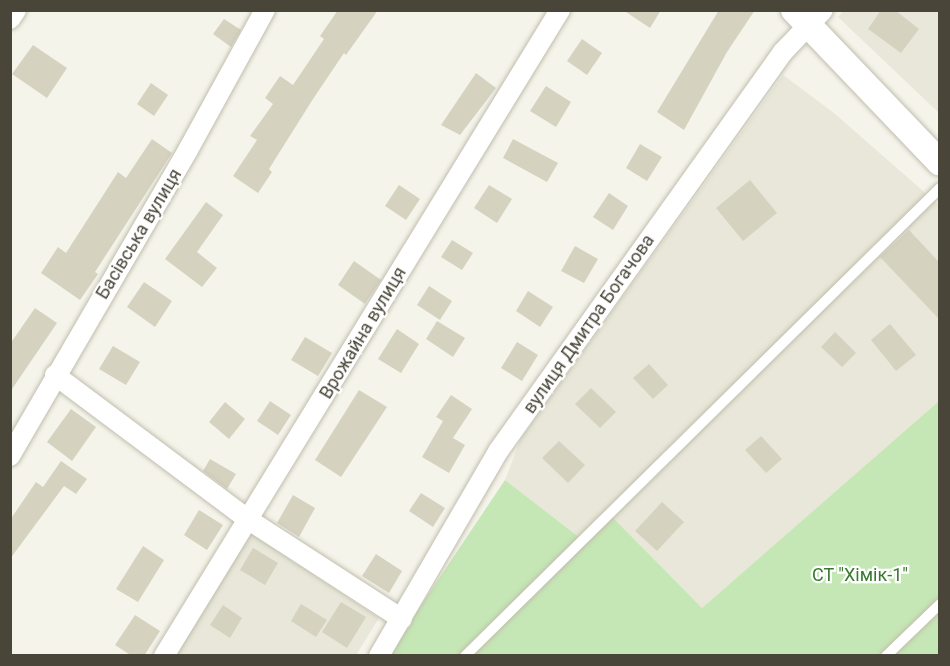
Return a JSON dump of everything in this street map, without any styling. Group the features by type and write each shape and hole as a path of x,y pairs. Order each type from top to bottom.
{"street":[{"path":"10,18 16,10"},
{"name":"Басівська вулиця","path":"11,454 188,150 265,10"},
{"name":"Врожайна вулиця","path":"164,656 560,10"},
{"path":"809,15 939,163"},
{"name":"вулиця Дмитра Богачова","path":"380,656 499,450 809,15"},
{"path":"55,375 249,520 402,620"}],"lane":[{"path":"465,656 939,188"},
{"path":"886,656 939,604"}],"shaded area":[{"path":"843,11 939,11 939,113 838,17"},
{"path":"783,75 834,113 939,205 939,401 702,608 611,517 584,541 505,480 521,438"},
{"path":"251,534 379,618 356,655 176,656"}],"green space":[{"name":"СТ \"Хімік-1\"","path":"939,401 939,655 387,656 505,480 584,541 611,516 702,608"}],"building":[{"path":"338,10 378,10 346,55 344,53 313,99 269,169 272,172 258,193 233,176 257,140 250,136 273,104 265,98 280,76 293,85 324,39 320,36"},
{"path":"623,10 661,10 650,28"},
{"path":"719,10 755,10 727,52 684,130 657,112"},
{"path":"881,10 895,10 919,29 901,53 868,29"},
{"path":"224,19 241,30 231,47 213,34"},
{"path":"582,39 602,53 587,75 567,61"},
{"path":"33,45 67,68 47,98 12,74"},
{"path":"476,73 496,88 460,135 441,125"},
{"path":"151,83 168,95 154,116 137,104"},
{"path":"546,86 571,102 556,127 530,111"},
{"path":"152,139 172,153 95,272 98,274 80,300 41,273 58,247 66,253 118,172 126,178"},
{"path":"513,139 558,163 547,182 503,158"},
{"path":"640,144 662,157 647,181 626,168"},
{"path":"750,180 777,213 743,241 716,208"},
{"path":"399,185 420,199 406,220 385,206"},
{"path":"489,185 512,199 497,223 474,208"},
{"path":"609,193 628,206 613,230 593,217"},
{"path":"206,202 223,215 197,252 217,268 202,287 165,259"},
{"path":"909,230 939,262 939,319 880,257"},
{"path":"452,240 473,253 462,270 441,257"},
{"path":"575,246 598,259 584,283 561,271"},
{"path":"354,261 381,280 365,304 338,285"},
{"path":"144,282 172,301 155,327 127,307"},
{"path":"429,286 452,301 440,320 417,305"},
{"path":"528,291 553,307 540,327 516,311"},
{"path":"35,308 57,323 10,392 10,344"},
{"path":"437,321 465,338 453,357 426,339"},
{"path":"890,324 916,355 896,371 871,340"},
{"path":"397,329 419,344 401,373 378,359"},
{"path":"835,332 856,353 842,367 821,347"},
{"path":"305,337 332,353 318,376 291,360"},
{"path":"517,342 538,355 522,381 501,368"},
{"path":"113,346 140,362 126,385 99,369"},
{"path":"649,364 668,385 653,399 633,378"},
{"path":"591,388 616,412 600,428 575,404"},
{"path":"359,390 387,407 341,477 315,460"},
{"path":"451,395 472,409 453,438 465,445 449,473 422,457 443,421 436,417"},
{"path":"270,401 291,415 278,435 257,421"},
{"path":"225,402 245,419 229,439 209,422"},
{"path":"71,409 96,427 72,461 47,442"},
{"path":"761,436 782,459 766,473 745,450"},
{"path":"559,441 585,465 568,483 542,458"},
{"path":"210,459 236,474 227,489 203,471"},
{"path":"61,461 87,479 76,494 64,486 10,559 10,520 36,482 43,487"},
{"path":"421,493 445,508 433,527 409,511"},
{"path":"293,495 315,508 299,537 277,523"},
{"path":"662,502 684,522 657,551 635,531"},
{"path":"199,510 223,525 207,550 184,535"},
{"path":"143,546 164,560 138,602 116,589"},
{"path":"253,548 278,563 265,585 240,570"},
{"path":"376,554 402,571 389,593 362,576"},
{"path":"341,602 366,617 347,648 322,632"},
{"path":"301,604 327,620 316,637 291,621"},
{"path":"223,605 242,618 230,638 210,625"},
{"path":"135,615 160,631 144,656 132,656 115,645"}]}
